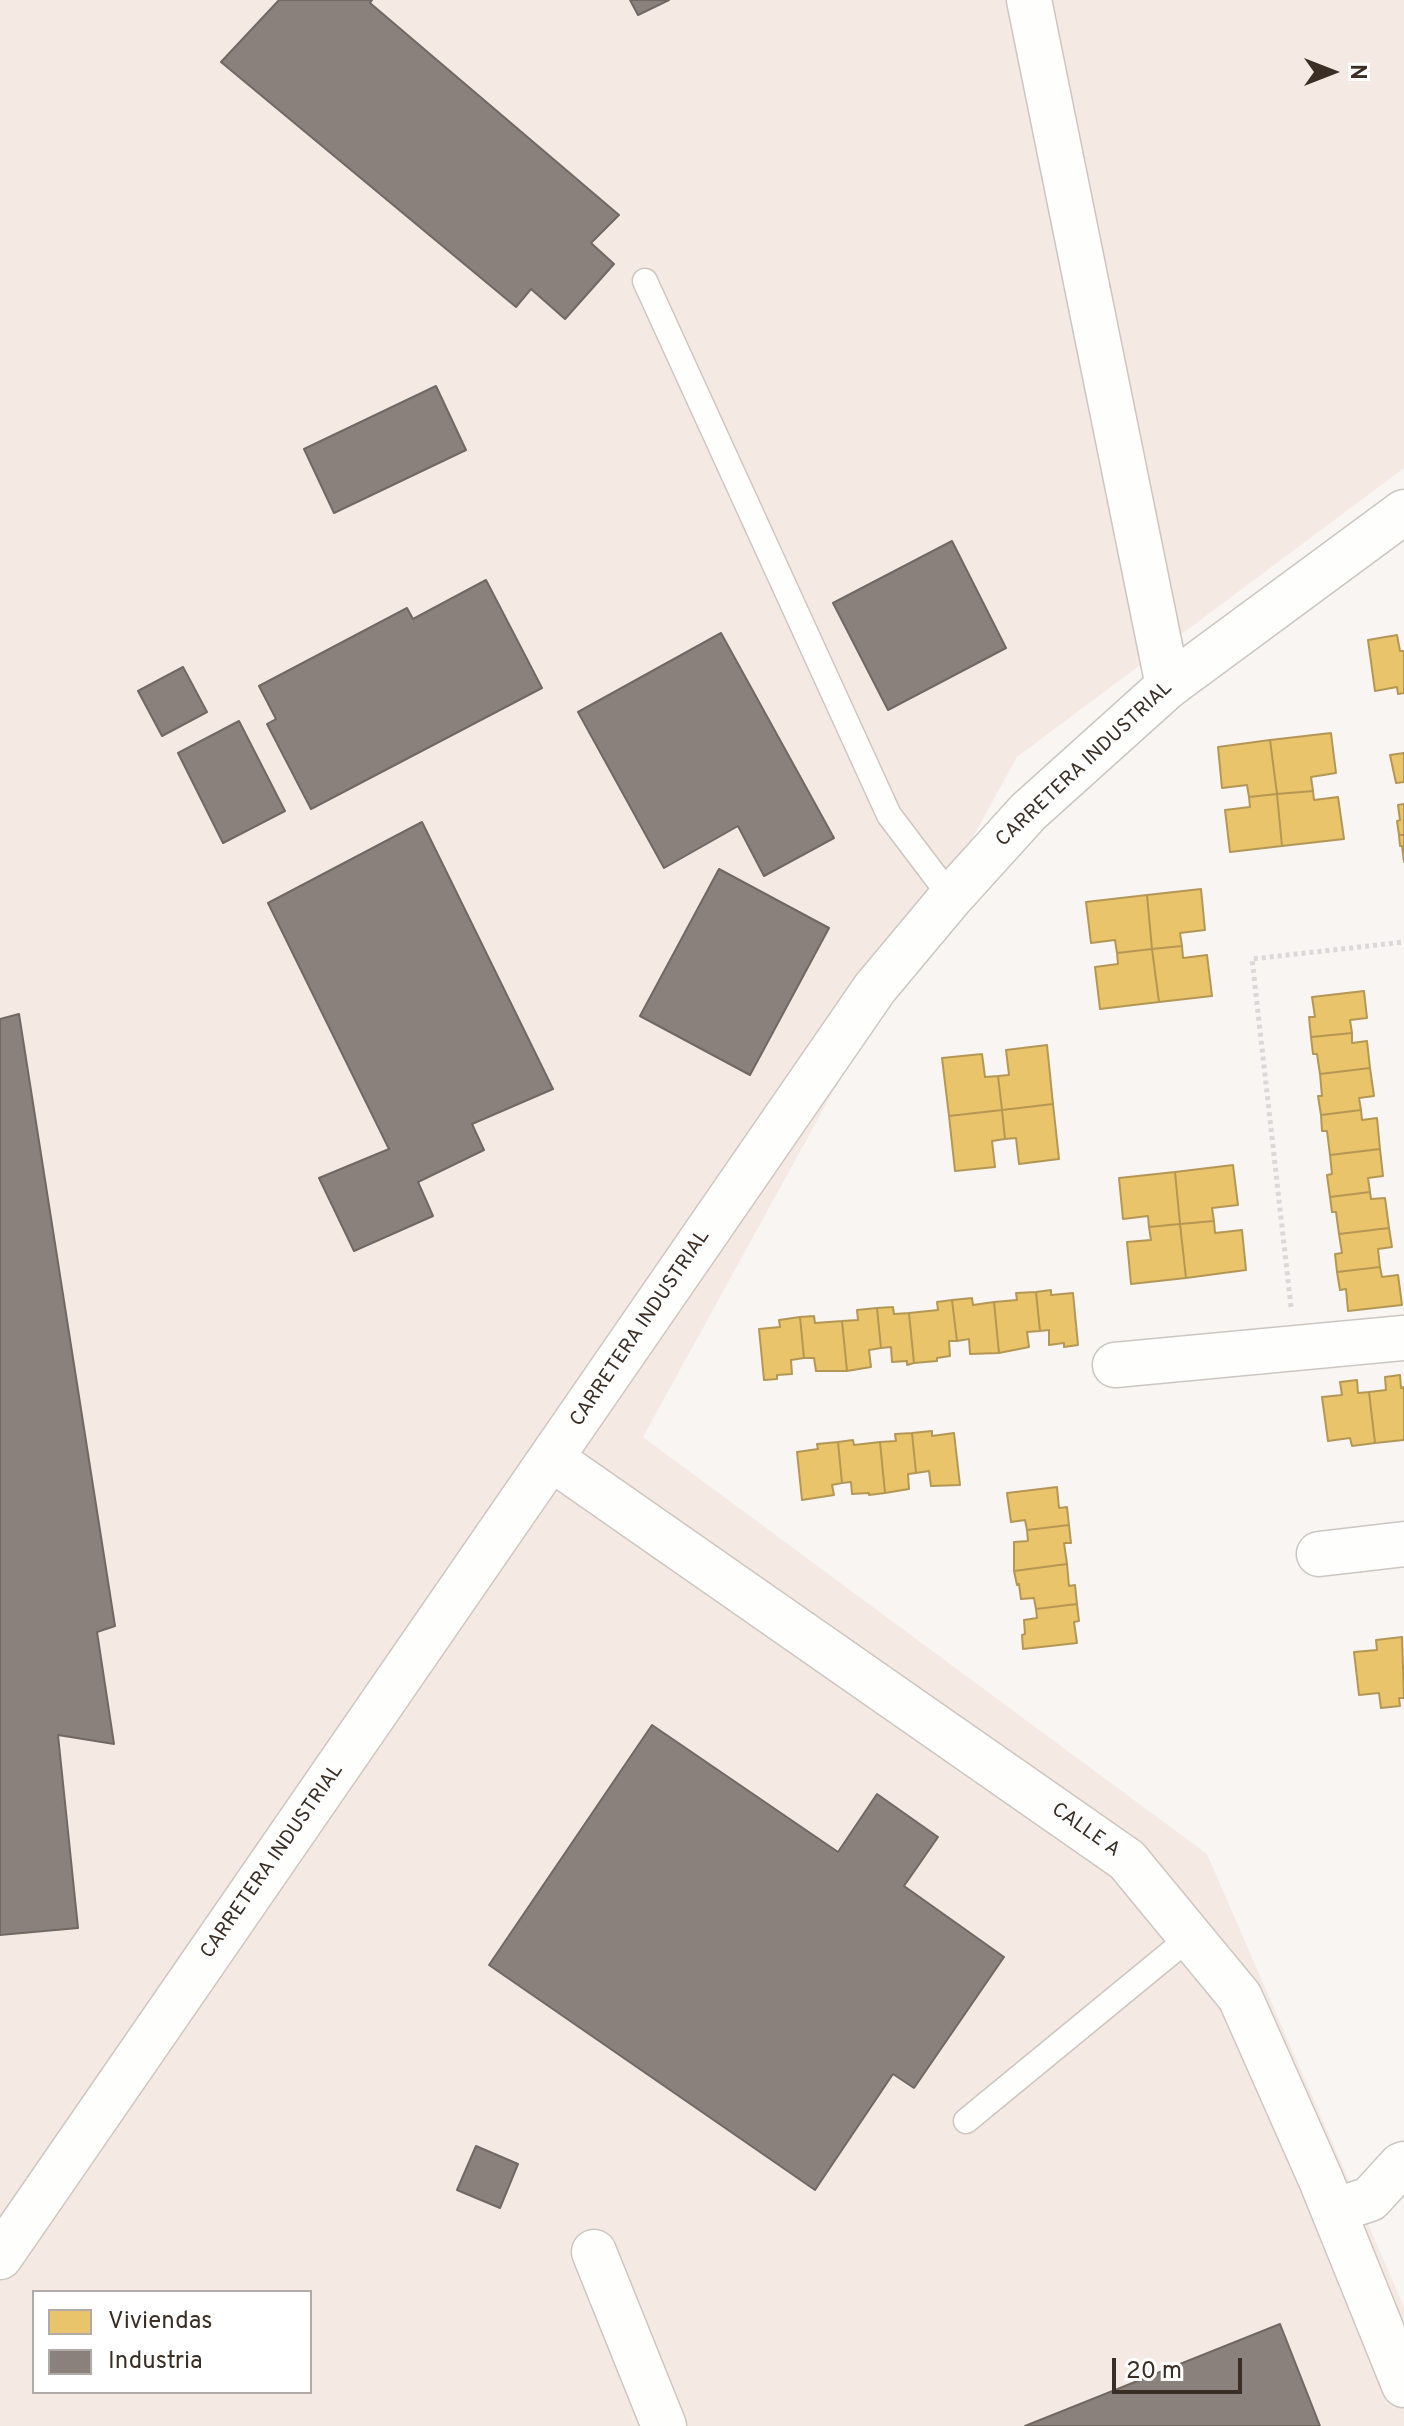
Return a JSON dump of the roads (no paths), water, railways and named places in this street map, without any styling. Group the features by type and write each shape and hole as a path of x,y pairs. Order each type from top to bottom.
{"street":[{"path":"1029,0 1168,686"},
{"name":"CARRETERA INDUSTRIAL","path":"0,2257 875,988 1028,812 1168,686 1404,512"},
{"path":"1115,1365 1404,1338"},
{"name":"CALLE A","path":"552,1459 1127,1860 1240,1997 1369,2208 1404,2385"},
{"path":"1319,1554 1404,1544"},
{"path":"1369,2208 1404,2164"},
{"path":"594,2252 664,2426"}],"lane":[{"path":"645,281 889,815 951,897"},
{"path":"966,2121 1190,1937"}]}
